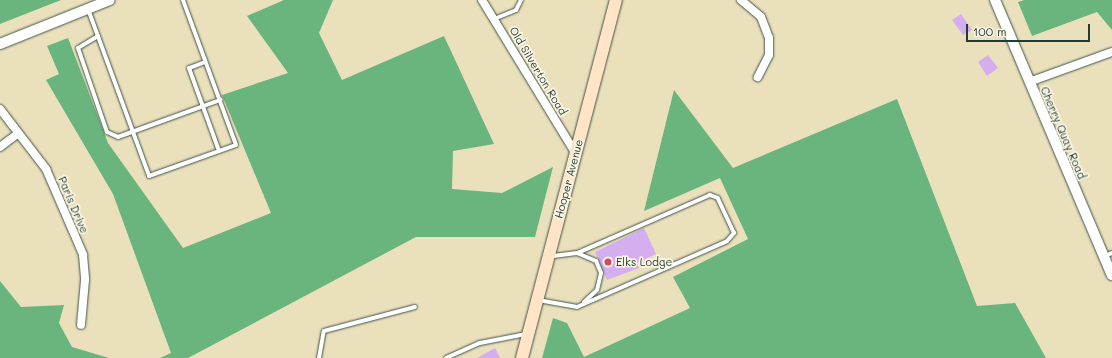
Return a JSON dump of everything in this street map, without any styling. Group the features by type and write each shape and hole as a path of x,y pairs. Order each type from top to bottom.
{"main road":[{"name":"Hooper Avenue","path":"522,358 616,0"}],"street":[{"path":"0,44 93,5 110,0"},
{"name":"Old Silverton Road","path":"482,0 576,154"},
{"path":"742,0 761,17 769,38 768,55 758,77"},
{"name":"Cherry Quay Road","path":"995,0 1029,82 1107,255 1112,275"},
{"path":"1029,82 1112,52"},
{"name":"Paris Drive","path":"0,109 17,134 46,169 83,255 81,325"},
{"path":"0,147 17,134"}],"lane":[{"path":"93,5 98,36 149,176 236,145 183,0"},
{"path":"494,19 516,10 522,0"},
{"path":"98,36 78,48 107,132 118,137 220,100"},
{"path":"205,62 190,68 219,151"},
{"path":"537,300 577,307 727,241 734,233 718,198 710,195 577,253 549,256"},
{"path":"577,253 596,261 601,273 597,290 577,307"},
{"path":"319,358 324,331 415,307"},
{"path":"446,358 480,343 529,333"}],"green space":[{"path":"0,0 61,0 0,24"},
{"path":"284,0 333,0 319,33 342,80 444,36 494,144 453,151 452,189 502,193 553,167 535,237 416,237 188,358 160,358 171,353 113,194 46,80 59,74 47,46 68,38 108,143 183,248 271,213 222,95 288,73 247,16"},
{"path":"1024,0 1112,0 1112,30 1097,12 1032,36 1018,2"},
{"path":"674,90 733,168 897,99 977,306 1015,303 1046,358 542,358 553,318 567,323 584,357 690,308 673,277 748,239 720,178 644,211"},
{"path":"0,281 21,307 64,305 59,323 72,347 109,358 0,358"}],"building":[{"path":"961,14 972,30 963,35 952,20"},
{"path":"988,55 998,68 987,76 978,62"},
{"path":"644,228 656,254 637,263 639,268 607,280 595,252"},
{"path":"495,348 500,358 477,358"}],"place":[{"name":"Elks Lodge","path":"608,262"}]}
